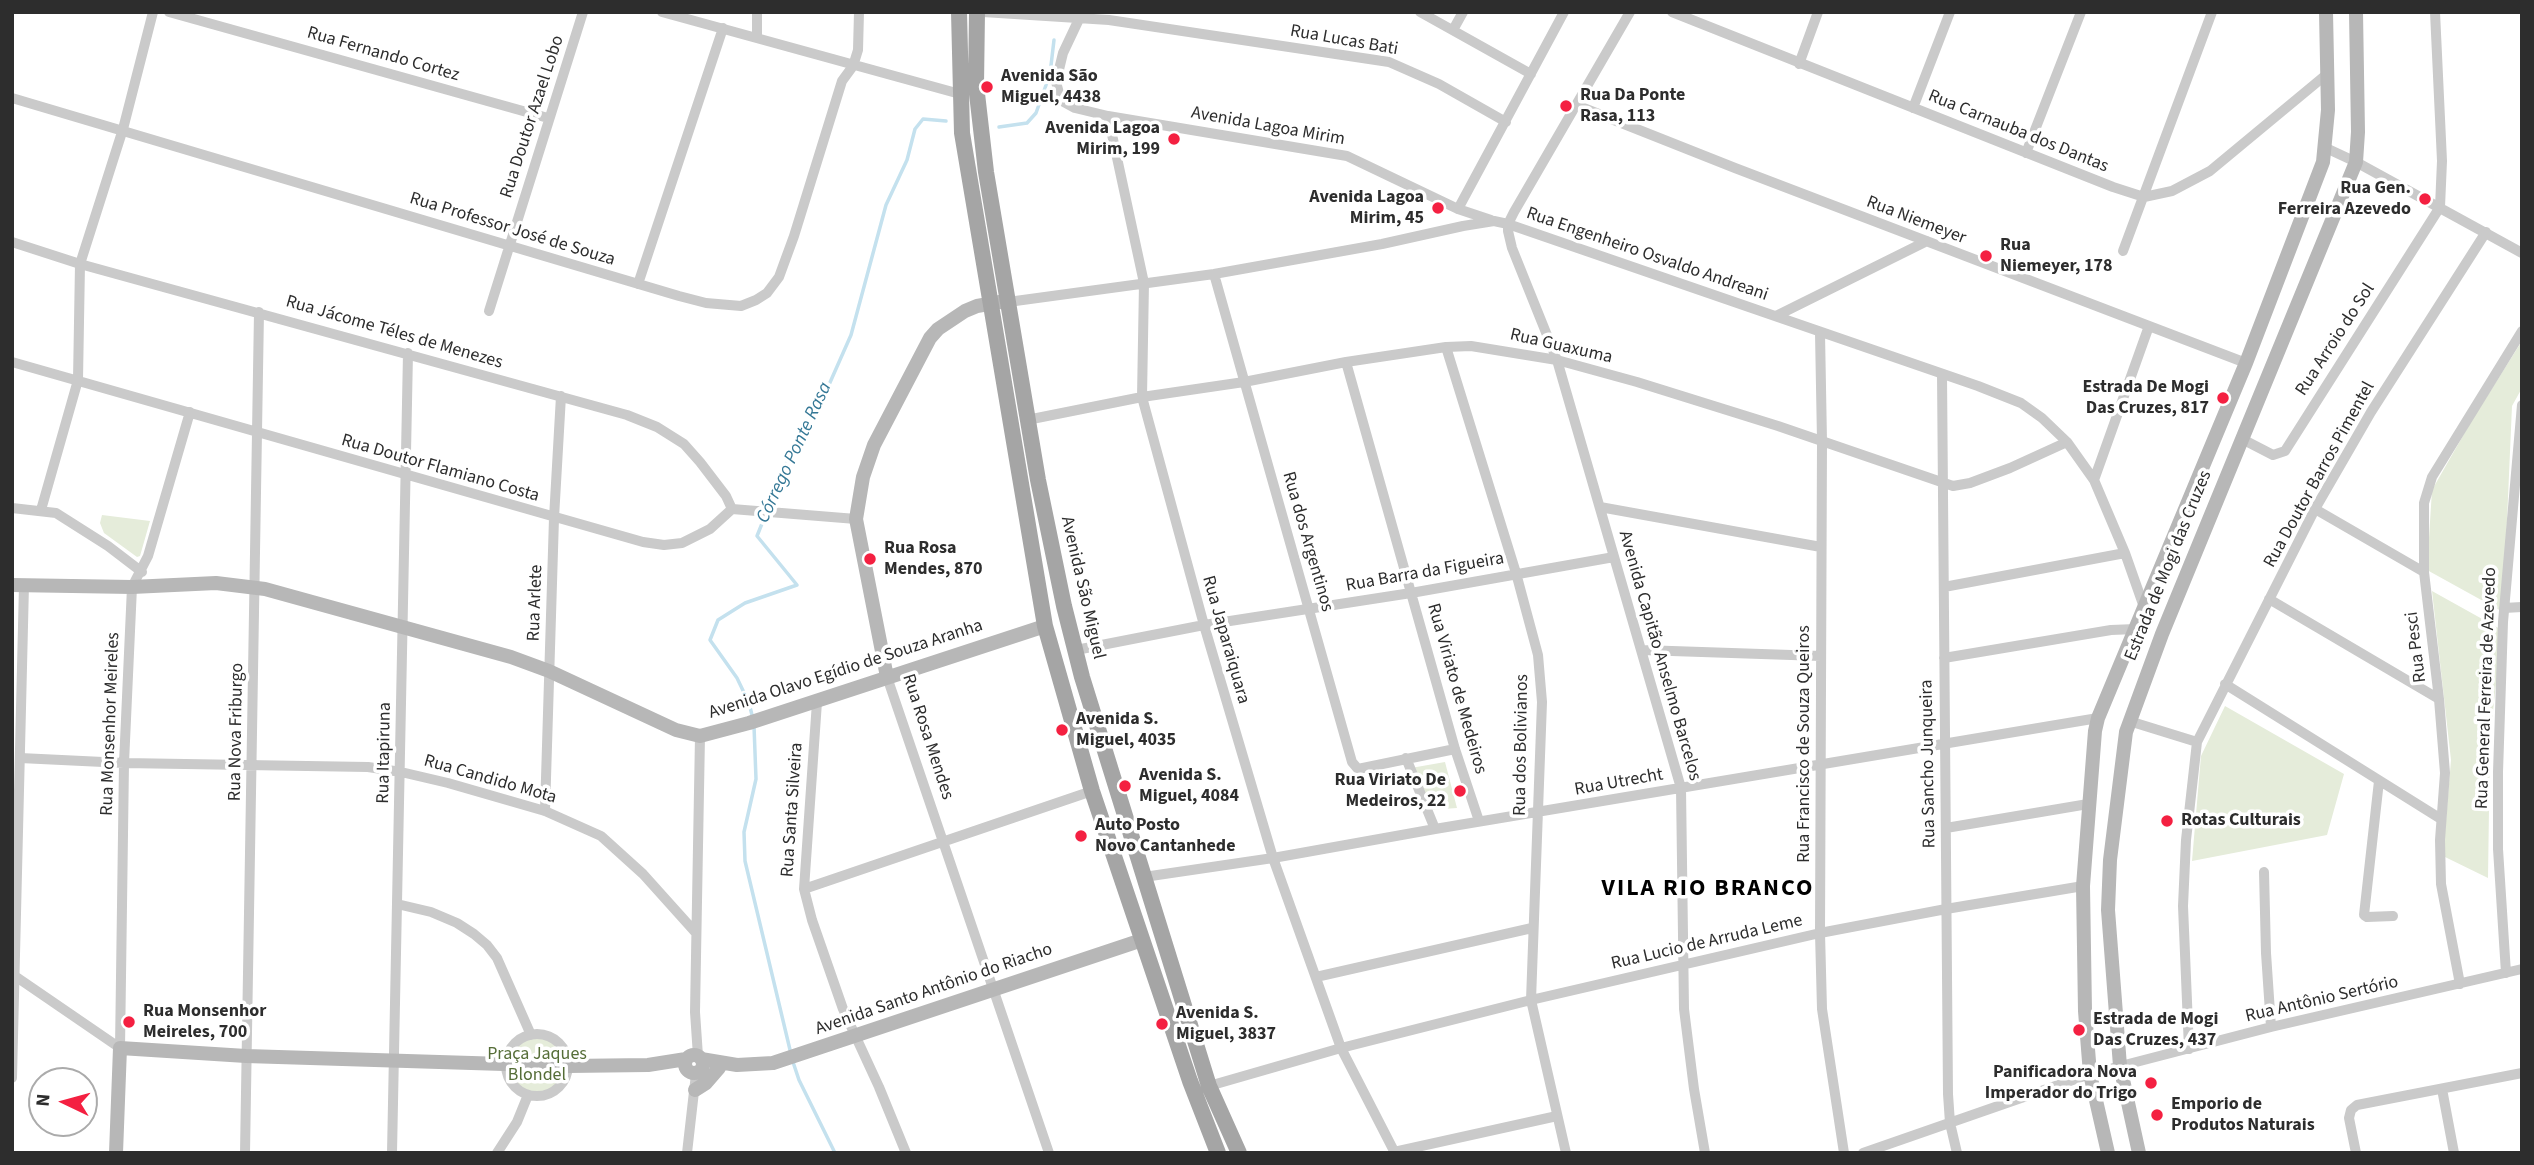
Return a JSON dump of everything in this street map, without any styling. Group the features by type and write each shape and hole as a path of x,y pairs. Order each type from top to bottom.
{"main road":[{"path":"959,12 960,94 967,162 1045,626 1092,791 1206,1127 1218,1153"},
{"name":"Avenida São Miguel","path":"977,12 976,85 981,135 1027,420 1043,505 1082,677 1209,1086 1238,1153"},
{"name":"Estrada de Mogi das Cruzes","path":"2108,1153 2090,1074 2085,1011 2083,886 2092,748 2098,718 2246,363 2326,148 2326,12"},
{"name":"Estrada de Mogi das Cruzes","path":"2139,1153 2120,1066 2109,922 2109,881 2124,743 2129,720 2356,162 2357,12"},
{"name":"Rua Rosa Mendes","path":"887,677 856,519 863,477 874,445 925,347 938,329 965,310 989,303 1008,302"},
{"name":"Avenida Olavo Egídio de Souza Aranha","path":"18,585 132,587 216,583 256,587 471,644 549,671 676,730 700,736 817,702 1045,626"},
{"path":"1045,626 1062,626 1082,677"},
{"name":"Avenida Santo Antônio do Riacho","path":"691,1062 719,1068 773,1063 1142,940"},
{"path":"116,1153 120,1048"},
{"name":"Avenida Santo Antônio do Riacho","path":"120,1048 246,1056 568,1066 691,1062 737,1065"},
{"path":"695,1090 706,1083 719,1068"}],"street":[{"path":"41,510 78,380 80,264 123,129 153,12"},
{"name":"Rua Fernando Cortez","path":"169,12 548,118"},
{"name":"Rua Doutor Azael Lobo","path":"489,311 583,12"},
{"path":"662,12 960,94"},
{"path":"757,12 757,38"},
{"name":"Rua Professor José de Souza","path":"12,98 638,284 706,303 741,306 767,293 779,277 842,81 853,66 858,50 859,12"},
{"name":"Rua Lucas Bati","path":"983,12 1079,14 1389,62 1439,85 1506,122"},
{"path":"1420,12 1531,74"},
{"path":"1453,30 1462,12"},
{"path":"1458,209 1564,12"},
{"path":"1508,225 1630,12"},
{"name":"Rua Carnauba dos Dantas","path":"1672,12 2144,197"},
{"path":"1799,64 1818,12"},
{"path":"1913,108 1950,12"},
{"path":"2026,153 2081,12"},
{"path":"2123,251 2212,12"},
{"path":"2435,12 2442,161 2441,207"},
{"name":"Avenida Lagoa Mirim","path":"1079,14 1057,70 1059,93 1064,102 1108,116 1347,156 1458,209 1494,221"},
{"path":"638,284 723,28"},
{"path":"2144,197 2172,191 2210,171 2328,74"},
{"name":"Rua Niemeyer","path":"1576,105 2246,363"},
{"name":"Rua Japaraiquara","path":"1108,116 1144,283 1142,397 1204,625 1273,858 1341,1048 1394,1152"},
{"path":"2326,148 2441,207 2522,253"},
{"name":"Rua Arroio do Sol","path":"2242,439 2273,455 2285,451 2441,207"},
{"name":"Rua Engenheiro Osvaldo Andreani","path":"1008,302 1214,274 1494,221 1776,316 2021,403 2042,418 2067,442 2094,480 2145,609"},
{"name":"Avenida Capitão Anselmo Barcelos","path":"1508,225 1512,248 1558,360 1681,788 1682,965 1688,1051 1705,1153"},
{"name":"Rua Doutor Barros Pimentel","path":"2189,1049 2183,906 2186,841 2197,743 2315,509 2371,412 2486,232"},
{"path":"1776,316 1927,241"},
{"name":"Rua Jácome Téles de Menezes","path":"12,242 80,264 561,396 657,427 684,444 726,496 732,509"},
{"name":"Rua dos Argentinos","path":"1214,274 1354,767 1358,769 1406,758"},
{"name":"Rua Nova Friburgo","path":"245,1153 260,312"},
{"path":"2094,480 2149,326"},
{"name":"Rua Pesci","path":"2460,984 2441,884 2441,820 2445,773 2440,699 2424,572 2423,521 2427,489 2449,447 2522,331"},
{"name":"Rua Francisco de Souza Queiros","path":"1820,333 1823,1021 1844,1153"},
{"name":"Rua Guaxuma","path":"1027,420 1346,362 1446,347 1483,346 1558,360 1637,382 1943,484 1960,486 1970,483 2067,442"},
{"name":"Rua dos Bolivianos","path":"1446,347 1532,627 1540,675 1542,702 1531,999 1566,1153"},
{"name":"Rua Itapiruna","path":"392,1153 408,353"},
{"name":"Rua Doutor Flamiano Costa","path":"12,362 643,542 664,545 682,543 710,529 732,509"},
{"name":"Rua Viriato de Medeiros","path":"1346,362 1455,749 1479,821"},
{"name":"Rua Sancho Junqueira","path":"1942,374 1947,1070 1950,1123 1957,1153"},
{"name":"Rua Arlete","path":"545,811 554,518 561,396"},
{"name":"Rua General Ferreira de Azevedo","path":"2506,973 2497,813 2504,608 2522,405"},
{"path":"132,587 142,572 190,412"},
{"path":"1600,506 1821,547"},
{"path":"12,508 56,513 75,523 142,572"},
{"path":"732,509 856,519"},
{"path":"2315,509 2424,572"},
{"path":"1944,587 2125,554"},
{"name":"Rua Barra da Figueira","path":"1076,650 1204,625 1411,593 1614,556"},
{"path":"12,1077 20,758 18,585"},
{"name":"Rua Monsenhor Meireles","path":"120,1048 124,763 132,587"},
{"path":"2269,599 2440,699"},
{"path":"2504,608 2522,607"},
{"path":"1944,659 2110,630 2136,629"},
{"path":"1642,650 1821,656"},
{"name":"Rua Rosa Mendes","path":"887,677 1049,1153"},
{"path":"2225,684 2441,820"},
{"name":"Rua Santa Silveira","path":"817,702 804,889 811,920 835,988 906,1153"},
{"name":"Rua Utrecht","path":"1144,877 1273,858 2098,718"},
{"path":"2129,720 2197,743"},
{"path":"687,1153 695,1090 691,1062 695,1012 700,736"},
{"path":"1435,829 1406,758 1455,749"},
{"name":"Rua Candido Mota","path":"20,758 124,763 368,767 401,772 545,811 580,825 608,842 643,874 696,933"},
{"path":"2379,781 2364,915 2367,918 2393,916"},
{"path":"804,889 1092,791"},
{"path":"1946,828 2088,804"},
{"path":"2264,872 2271,1027"},
{"name":"Rua Lucio de Arruda Leme","path":"1209,1086 1341,1048 1531,999 1821,933 2083,886"},
{"path":"397,904 431,912 457,923 487,945 496,958 531,1035"},
{"path":"1316,977 1532,928"},
{"name":"Rua Antônio Sertório","path":"1863,1153 2090,1074 2271,1027 2522,970"},
{"path":"14,975 120,1048"},
{"path":"540,1034 557,1041 567,1057 568,1066 566,1076 555,1091 537,1097 528,1095 512,1084 506,1064 507,1056 516,1042 531,1035 540,1034"},
{"path":"2356,1153 2349,1118 2351,1110 2360,1104 2522,1073"},
{"path":"2442,1089 2454,1153"},
{"path":"497,1153 517,1122 528,1095"},
{"path":"1394,1152 1558,1116"}],"green space":[{"path":"2522,341 2522,388 2512,406 2503,612 2427,570 2432,490"},
{"path":"102,515 150,521 140,556 137,557 104,533 100,523"},
{"path":"2432,591 2502,630 2490,738 2488,878 2443,856 2451,760"},
{"path":"2225,706 2344,774 2327,835 2192,861 2201,756"},
{"path":"1445,762 1457,808 1429,810 1411,768"},
{"name":"Praça Jaques Blondel","path":"536,1036 547,1038 560,1049 565,1065 563,1076 552,1089 536,1094 525,1092 512,1081 507,1065 509,1054 520,1041"}],"waterway":[{"name":"Córrego Ponte Rasa","path":"999,127 1027,123 1036,113 1050,74 1054,40"},
{"name":"Córrego Ponte Rasa","path":"753,719 737,678 710,640 718,620 745,603 797,585 757,536 786,464 824,396 851,335 886,205 907,160 915,129 923,119 946,121"},
{"name":"Córrego Ponte Rasa","path":"754,726 756,779 744,832 745,861 791,1054"},
{"name":"Córrego Ponte Rasa","path":"793,1062 835,1153"}],"place":[{"name":"Avenida São Miguel, 4438","path":"987,87"},
{"name":"Rua Da Ponte Rasa, 113","path":"1566,106"},
{"name":"Avenida Lagoa Mirim, 199","path":"1174,139"},
{"name":"Rua Gen. Ferreira Azevedo","path":"2425,199"},
{"name":"Avenida Lagoa Mirim, 45","path":"1438,208"},
{"name":"Rua Niemeyer, 178","path":"1986,256"},
{"name":"Estrada De Mogi Das Cruzes, 817","path":"2223,398"},
{"name":"Rua Rosa Mendes, 870","path":"870,559"},
{"name":"Avenida S. Miguel, 4035","path":"1062,730"},
{"name":"Avenida S. Miguel, 4084","path":"1125,786"},
{"name":"Rua Viriato De Medeiros, 22","path":"1460,791"},
{"name":"Rotas Culturais","path":"2167,821"},
{"name":"Auto Posto Novo Cantanhede","path":"1081,836"},
{"name":"Rua Monsenhor Meireles, 700","path":"129,1022"},
{"name":"Avenida S. Miguel, 3837","path":"1162,1024"},
{"name":"Estrada de Mogi Das Cruzes, 437","path":"2079,1030"},
{"name":"Panificadora Nova Imperador do Trigo","path":"2151,1083"},
{"name":"Emporio de Produtos Naturais","path":"2157,1115"}],"district":[{"name":"VILA RIO BRANCO","path":"1708,890"}]}
